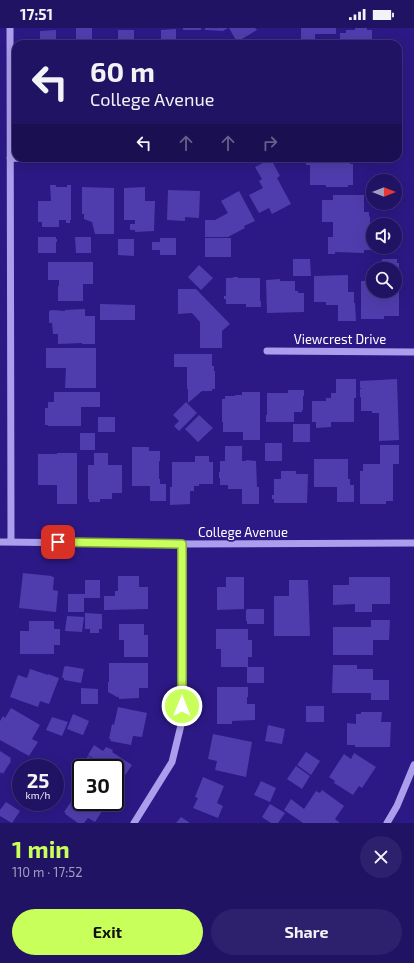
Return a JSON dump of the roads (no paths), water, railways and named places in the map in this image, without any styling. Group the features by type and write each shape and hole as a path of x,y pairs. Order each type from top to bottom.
{"street":[{"path":"10,28 11,542"},
{"name":"Viewcrest Drive","path":"267,351 414,352"},
{"name":"College Avenue","path":"0,542 182,544 414,543"},
{"path":"134,823 172,762 182,721 182,544"},
{"path":"386,823 397,806 414,765"}]}
